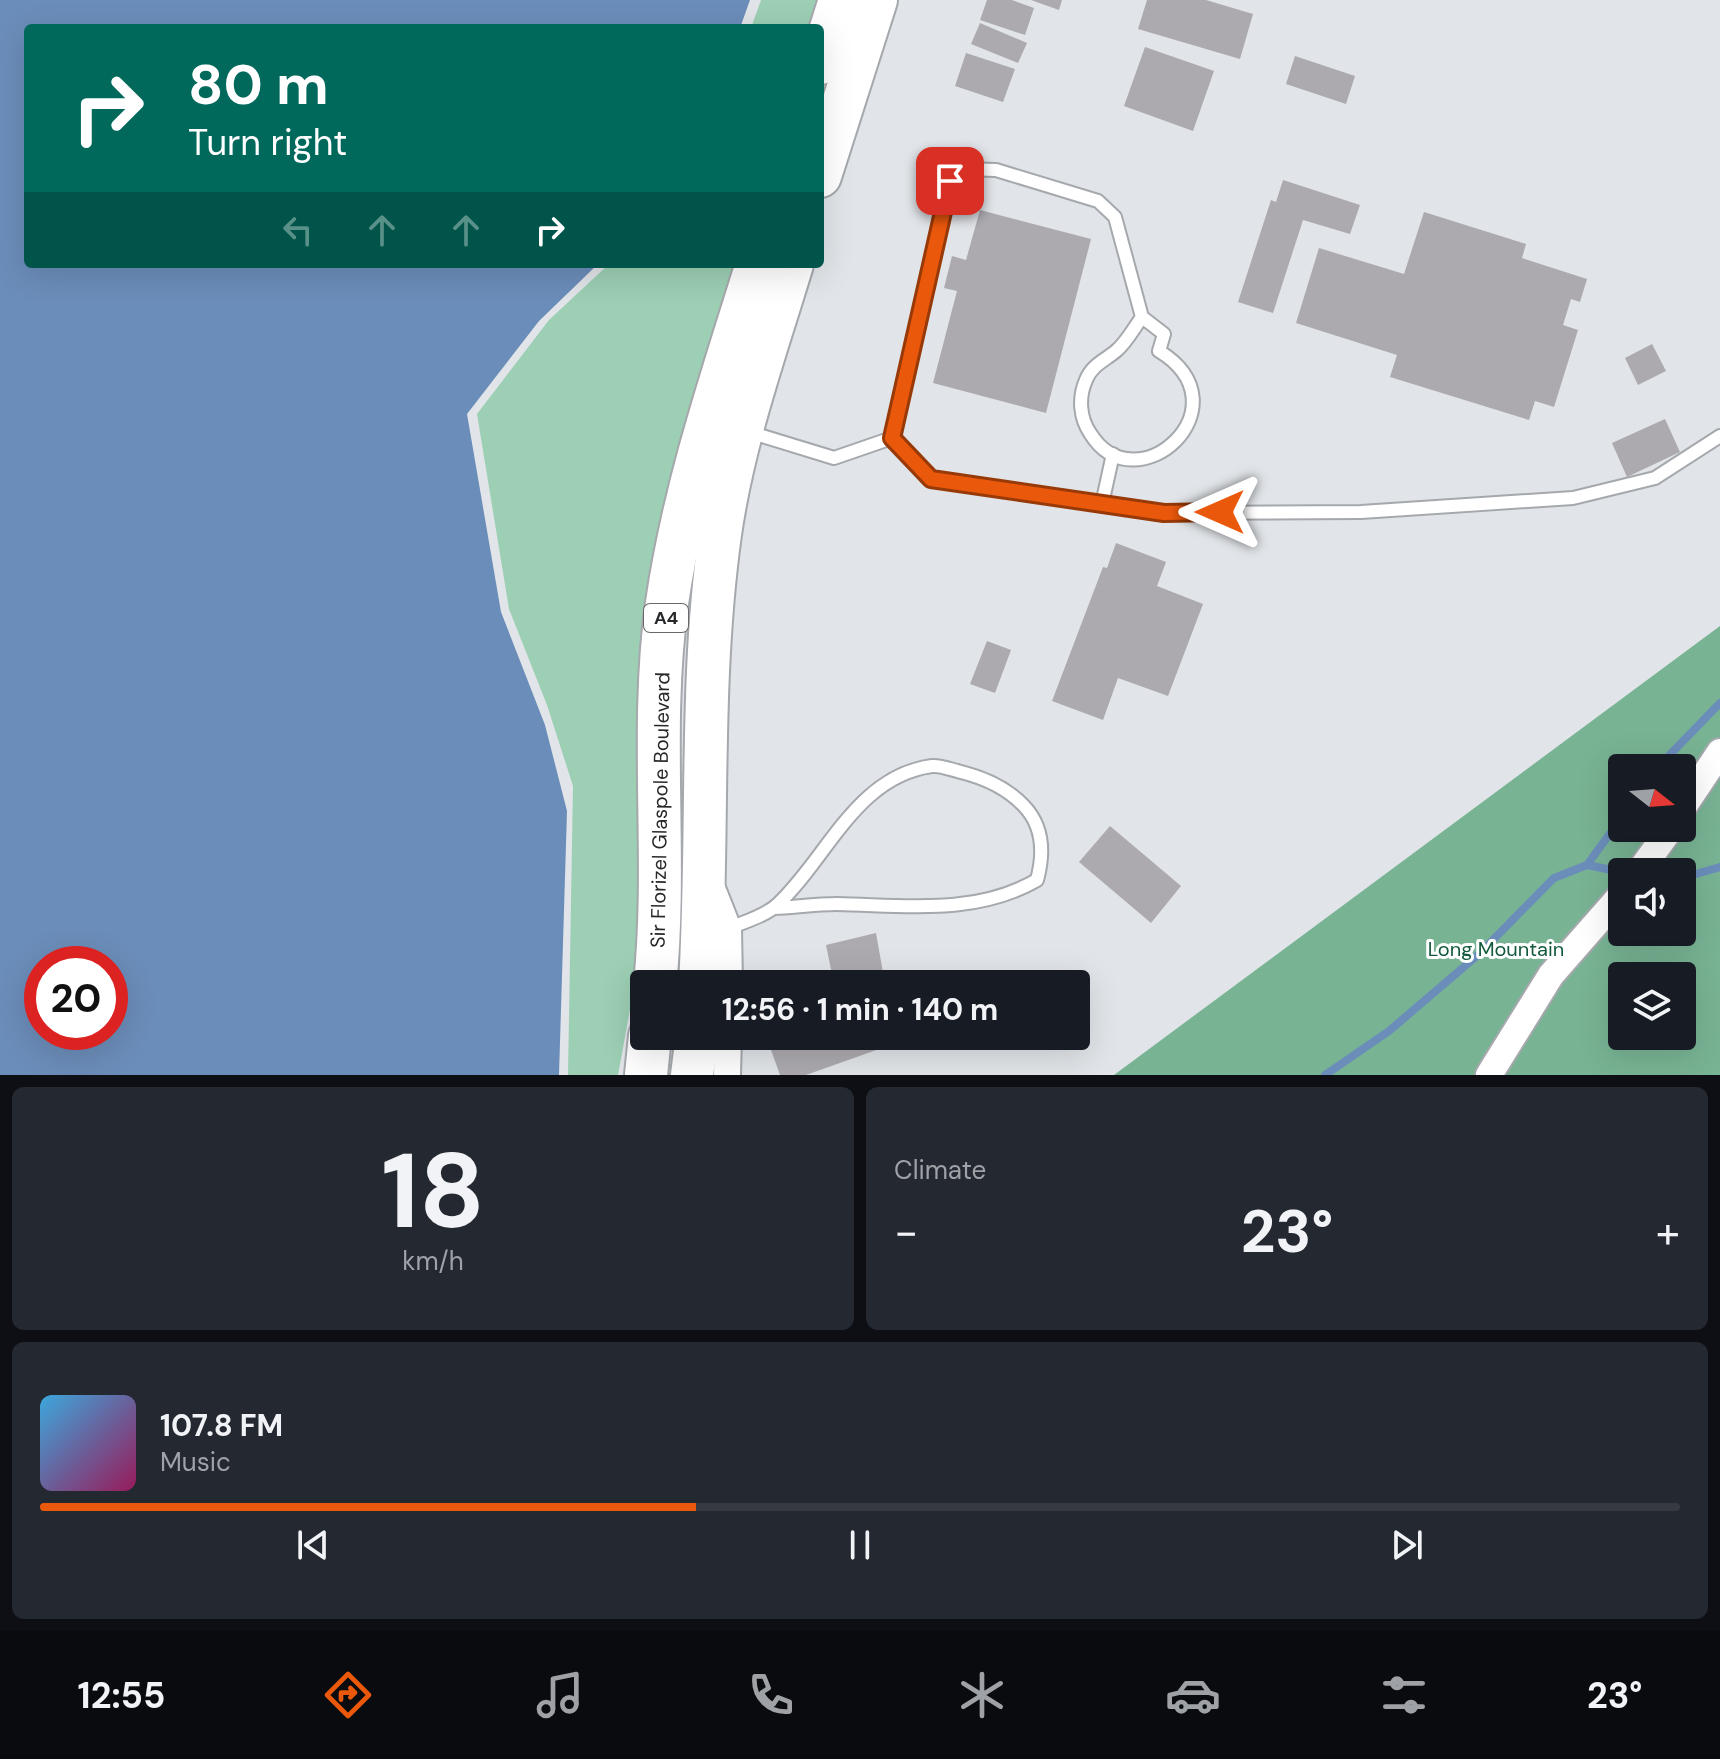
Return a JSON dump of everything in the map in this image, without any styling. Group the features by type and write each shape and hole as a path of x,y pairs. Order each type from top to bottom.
{"highway":[{"path":"824,50 840,0"},
{"path":"824,163 876,0"},
{"name":"Sir Florizel Glaspole Boulevard","path":"656,970 660,935 658,726 667,604 692,473 756,268"},
{"name":"A4","path":"701,970 707,875 705,704 720,533 742,430 791,268"},
{"path":"646,1075 649,1050"},
{"path":"692,1075 695,1050"}],"street":[{"path":"1696,788 1720,752"},
{"path":"707,875 728,929 729,970"},
{"path":"1489,1075 1551,975 1608,910"},
{"path":"727,1075 728,1050"}],"lane":[{"path":"892,438 943,206 950,181 960,169 996,170 1098,201 1115,217 1142,317 1164,334 1159,351 1181,369 1188,381 1192,409 1182,436 1158,455 1128,459 1101,447 1084,423 1081,394 1093,368 1117,351 1142,317"},
{"path":"742,430 834,458 892,438"},
{"path":"892,438 931,479 1164,513 1361,512 1573,498 1655,478 1720,436"},
{"path":"1102,504 1113,454"},
{"path":"728,929 774,908 835,904 920,909 1015,893 1037,880 1042,861 1041,834 1025,807 989,779 934,765 895,777 860,803 809,871 774,908"}],"green space":[{"path":"761,0 825,0 817,24 752,24"},
{"path":"605,268 740,268 640,736 636,970 630,970 630,1010 618,1075 568,1075 573,786 547,705 509,609 477,414 549,320"},
{"name":"Long Mountain","path":"1720,626 1720,1075 1114,1075"}],"water":[{"path":"0,0 750,0 741,24 24,24 24,268 594,268 539,321 467,414 501,612 545,725 567,811 559,1075 0,1075"}],"building":[{"path":"987,0 1012,0 1034,8 1025,35 980,20"},
{"path":"1031,0 1062,0 1059,10"},
{"path":"1147,0 1206,0 1253,14 1240,59 1138,29"},
{"path":"980,23 1027,43 1018,63 971,44"},
{"path":"1145,47 1214,71 1193,131 1124,106"},
{"path":"966,53 1015,69 1003,102 955,86"},
{"path":"1295,56 1355,76 1346,104 1286,84"},
{"path":"1283,180 1360,205 1350,234 1303,220 1273,313 1238,302 1271,200 1276,202"},
{"path":"980,210 1091,239 1046,413 933,383 957,291 944,288 952,256 966,260"},
{"path":"1424,212 1526,244 1522,258 1587,279 1580,302 1571,299 1563,325 1578,330 1554,407 1535,401 1529,420 1390,377 1397,355 1296,323 1319,248 1404,274"},
{"path":"1652,344 1666,371 1638,385 1625,358"},
{"path":"1665,419 1680,452 1627,477 1612,443"},
{"path":"1116,543 1166,562 1157,586 1203,604 1168,696 1118,678 1103,720 1052,701 1103,567 1107,568"},
{"path":"987,641 1011,650 995,693 970,684"},
{"path":"1110,826 1181,886 1151,923 1079,862"},
{"path":"876,933 883,970 831,970 826,945"},
{"path":"771,1050 876,1050 806,1075 780,1075"}],"waterway":[{"path":"1671,754 1720,703"},
{"path":"1587,865 1608,836"},
{"path":"1325,1075 1389,1031 1479,954 1554,878 1587,865 1608,869"},
{"path":"1696,874 1720,867"}],"route":[{"path":"950,181 892,438 931,479 1164,513 1220,512"}]}
